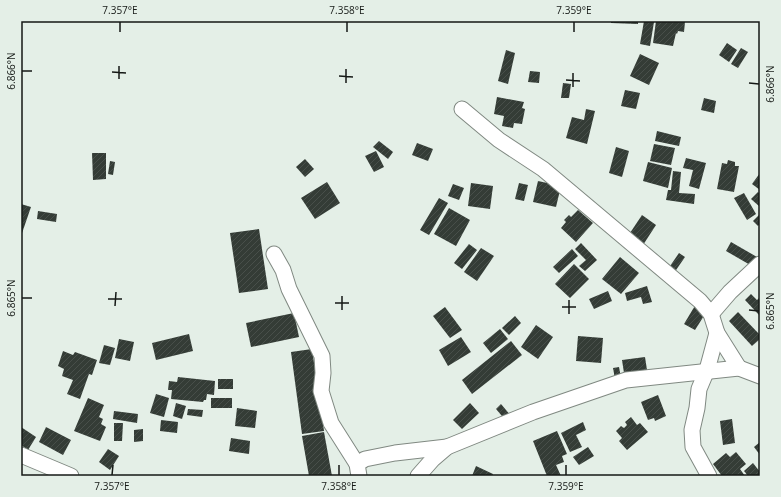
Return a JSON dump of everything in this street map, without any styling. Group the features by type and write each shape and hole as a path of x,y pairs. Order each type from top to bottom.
{"street":[{"path":"462,109 499,140 543,169 700,301 711,314 717,333 739,368"},
{"path":"274,254 283,270 289,289 322,356 322,391 331,423 358,470"},
{"path":"711,314 730,292 760,264"},
{"path":"709,476 700,463 693,447 692,430 697,408 699,389 707,370 717,333"},
{"path":"418,476 433,459 448,447 533,412 626,380 707,370 739,368 760,376"},
{"path":"358,470 364,459 395,452 448,447"},
{"path":"21,455 71,476"}],"building":[{"path":"611,21 638,21 638,24 611,23"},
{"path":"644,21 654,22 650,46 640,44"},
{"path":"656,21 685,22 684,32 678,31 677,34 676,33 673,46 653,43"},
{"path":"727,43 737,50 729,62 719,55"},
{"path":"741,48 748,52 738,68 731,64"},
{"path":"506,50 515,53 508,84 498,81"},
{"path":"640,54 659,63 649,85 630,76"},
{"path":"530,71 540,72 539,83 528,82"},
{"path":"563,83 571,84 569,98 561,98"},
{"path":"625,90 640,93 636,109 621,106"},
{"path":"497,97 524,102 522,108 525,109 522,124 514,123 513,128 502,126 504,116 494,114"},
{"path":"704,98 716,101 714,113 701,110"},
{"path":"586,109 595,111 587,144 566,138 572,117 584,120"},
{"path":"657,131 681,137 679,146 655,141"},
{"path":"379,141 393,152 388,159 373,147"},
{"path":"417,143 433,149 428,161 412,155"},
{"path":"654,144 675,148 671,165 650,161"},
{"path":"616,147 629,151 622,177 609,173"},
{"path":"376,151 384,167 374,172 365,156"},
{"path":"92,153 106,153 106,179 93,180"},
{"path":"686,158 706,163 699,189 689,186 693,170 683,168"},
{"path":"305,159 314,169 305,177 296,167"},
{"path":"728,160 735,162 735,166 739,166 734,192 717,189 722,163 727,164"},
{"path":"110,161 115,162 113,175 108,174"},
{"path":"648,162 672,168 668,188 643,181"},
{"path":"673,171 681,172 679,193 695,194 694,204 666,200 668,190 671,190"},
{"path":"760,173 760,190 752,184"},
{"path":"538,181 561,186 556,207 533,202"},
{"path":"327,182 340,203 315,219 301,198"},
{"path":"471,183 493,186 490,209 468,206"},
{"path":"519,183 528,185 524,201 515,199"},
{"path":"453,184 464,188 459,200 448,196"},
{"path":"758,192 760,194 760,207 751,199"},
{"path":"744,193 756,214 747,220 734,198"},
{"path":"439,198 448,203 429,235 420,230"},
{"path":"21,204 31,207 21,236"},
{"path":"449,208 470,220 456,246 434,234"},
{"path":"578,210 593,223 576,242 561,228 566,222 564,220 569,215 571,217"},
{"path":"38,211 57,214 56,222 37,219"},
{"path":"760,214 760,224 758,226 753,221"},
{"path":"642,215 656,225 643,245 628,236"},
{"path":"259,229 268,289 239,293 230,233"},
{"path":"731,242 757,257 752,266 726,251"},
{"path":"581,243 597,260 585,271 579,266 586,260 575,249"},
{"path":"469,244 477,250 462,269 454,263"},
{"path":"481,248 494,256 477,281 464,272"},
{"path":"572,249 578,256 559,273 553,267"},
{"path":"679,253 685,257 674,273 668,269"},
{"path":"620,257 639,273 621,294 602,279"},
{"path":"574,264 589,279 570,298 555,284"},
{"path":"647,286 652,302 643,304 641,297 627,301 625,293"},
{"path":"608,291 612,301 594,309 589,299"},
{"path":"751,294 757,300 760,297 760,316 745,300"},
{"path":"696,304 707,311 695,330 684,324"},
{"path":"445,307 462,330 450,338 433,316"},
{"path":"738,312 760,335 760,339 752,346 729,321"},
{"path":"294,313 299,337 251,347 246,323"},
{"path":"515,316 521,323 509,335 502,328"},
{"path":"536,325 553,337 538,359 521,347"},
{"path":"500,329 508,339 491,353 483,343"},
{"path":"189,334 193,351 156,360 152,343"},
{"path":"578,336 603,338 601,363 576,361"},
{"path":"461,337 471,352 448,366 439,350"},
{"path":"119,339 134,342 130,361 115,358"},
{"path":"511,341 522,355 472,394 462,380"},
{"path":"104,345 115,348 110,365 99,363"},
{"path":"312,349 324,431 302,434 291,352"},
{"path":"63,351 73,355 75,352 97,360 92,375 89,374 80,399 67,394 73,380 62,376 64,369 58,366"},
{"path":"645,357 647,370 624,373 622,360"},
{"path":"619,367 621,378 615,379 613,368"},
{"path":"178,377 215,381 214,395 207,394 206,400 203,402 171,399 172,390 168,390 169,381 177,382"},
{"path":"218,379 233,379 233,389 218,389"},
{"path":"156,394 169,398 164,417 150,413"},
{"path":"658,395 666,416 655,421 654,418 648,420 641,402"},
{"path":"88,398 104,405 99,417 103,419 101,424 106,427 100,441 74,431"},
{"path":"211,398 232,398 232,408 211,408"},
{"path":"176,403 186,406 182,419 173,416"},
{"path":"470,403 479,413 462,429 453,420"},
{"path":"501,404 512,417 507,422 496,409"},
{"path":"237,408 257,411 255,428 235,426"},
{"path":"188,409 203,410 202,417 187,415"},
{"path":"114,411 138,414 137,423 113,419"},
{"path":"631,417 637,425 640,423 648,432 627,450 619,441 622,438 616,431 621,426 624,428 627,425 625,422"},
{"path":"732,419 735,443 723,445 720,421"},
{"path":"161,420 178,422 177,433 160,431"},
{"path":"583,422 586,430 576,435 582,447 570,452 561,433"},
{"path":"114,423 123,423 122,441 114,441"},
{"path":"21,427 36,437 28,450 21,445"},
{"path":"46,427 71,440 63,455 39,442"},
{"path":"143,429 143,441 134,442 134,430"},
{"path":"557,431 567,454 562,456 564,462 556,465 561,476 547,476 533,441"},
{"path":"324,432 332,476 309,476 302,436"},
{"path":"231,438 250,441 249,454 229,451"},
{"path":"760,442 760,455 754,447"},
{"path":"588,447 594,456 579,465 573,457"},
{"path":"108,449 119,456 110,470 99,462"},
{"path":"736,452 746,464 740,469 745,476 722,476 713,464 726,453 730,457"},
{"path":"753,463 760,472 760,476 748,476 744,471"},
{"path":"476,466 493,474 492,476 472,476"}]}
